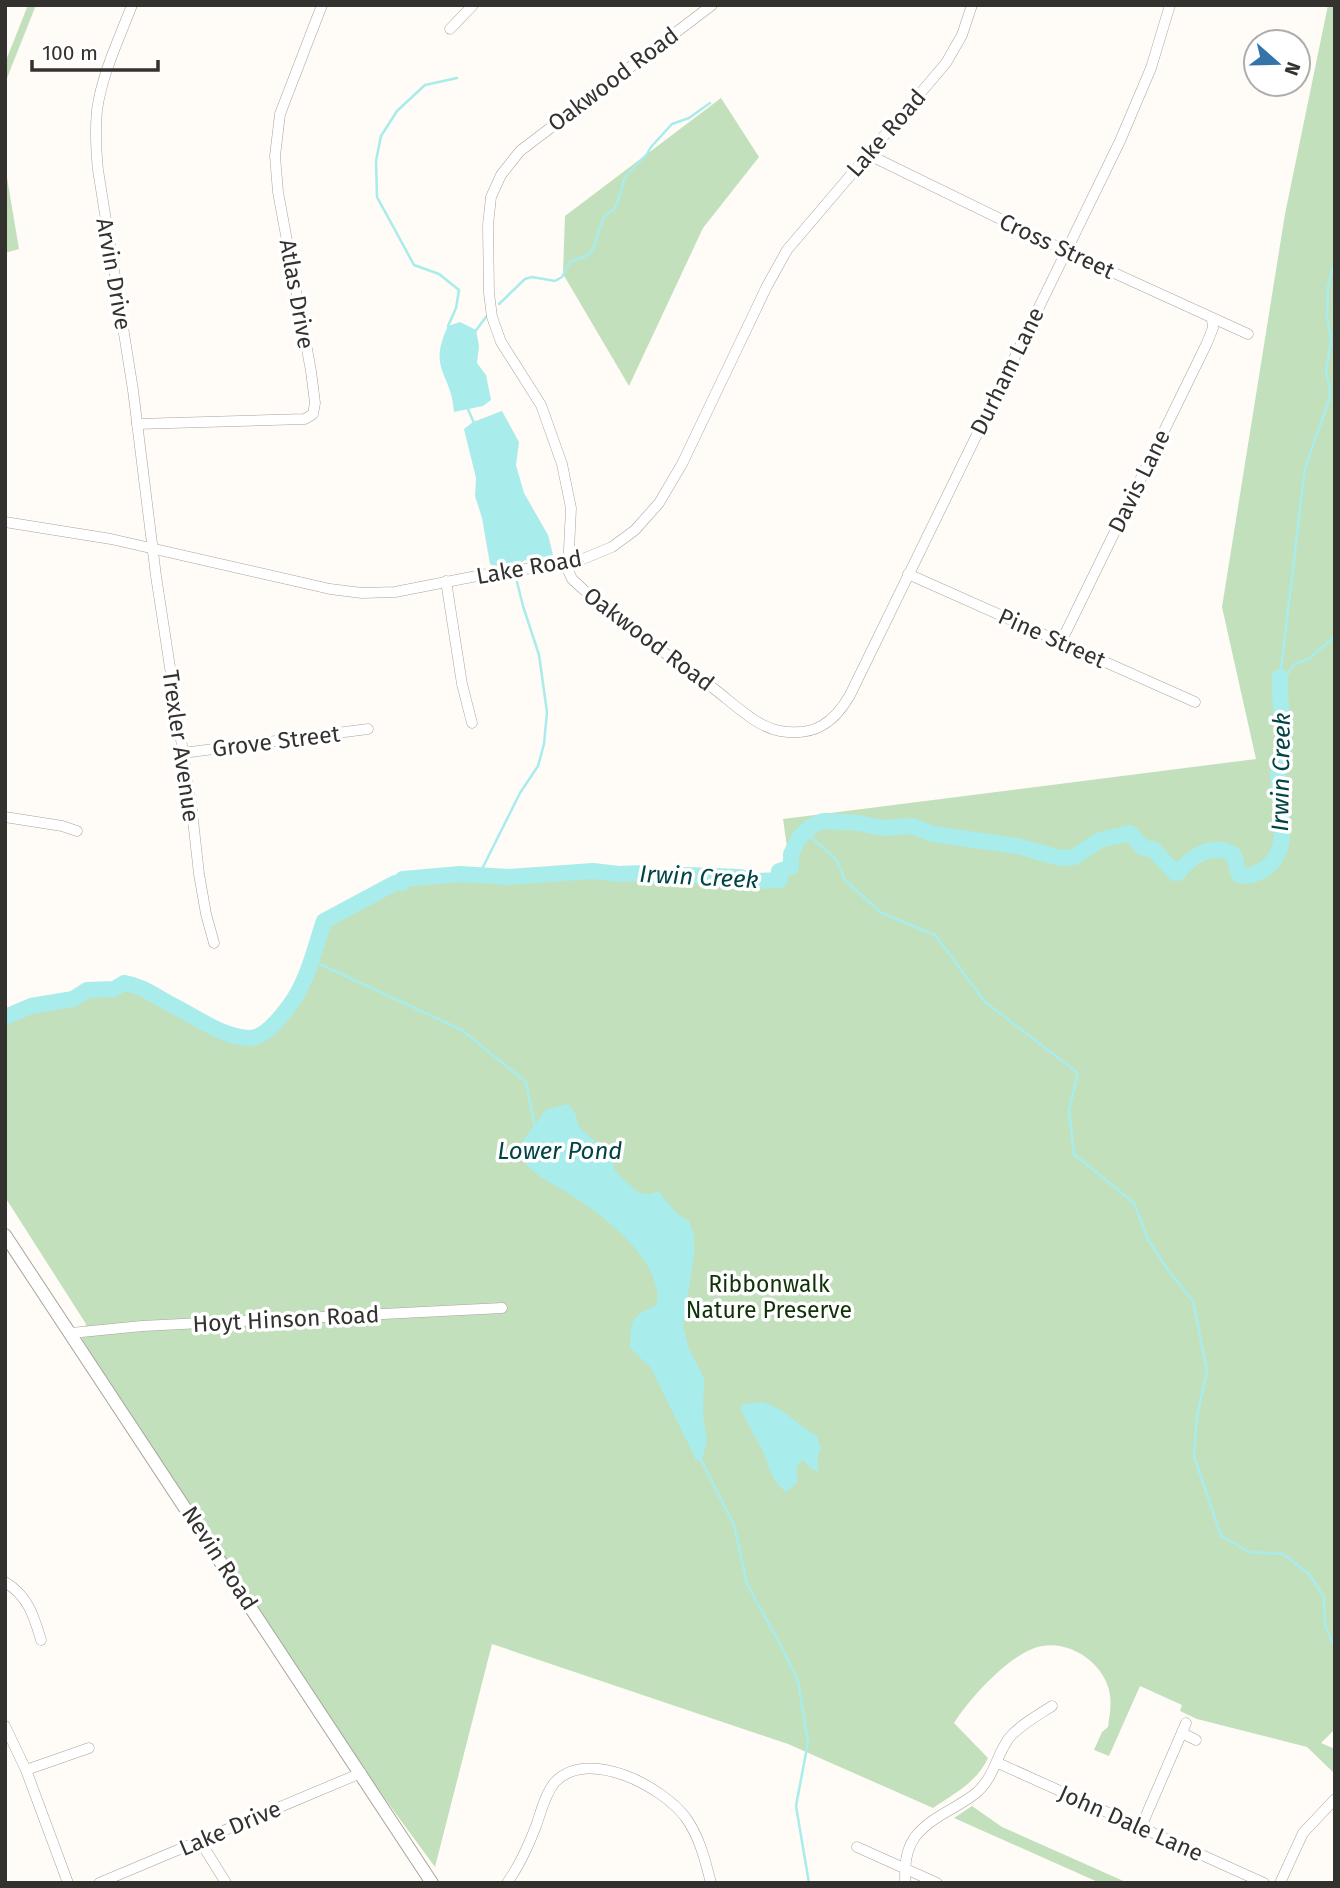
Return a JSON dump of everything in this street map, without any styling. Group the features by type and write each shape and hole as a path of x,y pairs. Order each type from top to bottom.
{"main road":[{"name":"Nevin Road","path":"5,1235 432,1883"}],"street":[{"name":"Arvin Drive","path":"132,5 98,106 96,142 100,192 133,390 152,548"},
{"name":"Atlas Drive","path":"137,424 305,419 313,414 315,403 311,371 278,192 275,156 280,114 322,5"},
{"path":"450,29 473,5"},
{"name":"Oakwood Road","path":"712,5 527,145 501,175 491,197 488,225 492,317 501,342 541,405 562,464 570,508 569,574 577,584 646,639 762,724 778,731 798,733 825,726"},
{"name":"Lake Road","path":"5,522 152,548 345,592 395,592 446,581 568,564 601,553 623,541 659,503 682,464 775,270 803,231 946,63 962,35 971,5"},
{"name":"Durham Lane","path":"825,726 850,695 1137,104 1170,5"},
{"name":"Cross Street","path":"867,154 1066,251 1248,334"},
{"name":"Davis Lane","path":"1061,642 1206,345 1213,328 1212,319"},
{"name":"Trexler Avenue","path":"152,548 199,874 214,943"},
{"name":"Pine Street","path":"908,574 1195,702"},
{"path":"446,581 462,684 472,723"},
{"name":"Grove Street","path":"183,753 368,729"},
{"path":"5,817 62,825 77,831"},
{"name":"Hoyt Hinson Road","path":"71,1333 142,1326 502,1308"},
{"path":"5,1582 24,1598 31,1608 41,1640"},
{"path":"905,1883 908,1849 919,1832 976,1793 990,1778 1009,1738 1052,1706"},
{"path":"1141,1827 1186,1723"},
{"path":"5,1726 26,1770 68,1883"},
{"path":"1182,1733 1196,1740"},
{"path":"26,1770 89,1748"},
{"name":"John Dale Lane","path":"998,1763 1264,1883"},
{"path":"507,1883 522,1861 544,1802 556,1782 578,1770 596,1769 630,1777 659,1793 675,1806 694,1830 711,1883"},
{"name":"Lake Drive","path":"99,1883 361,1773"},
{"path":"1280,1883 1303,1832 1335,1799"},
{"path":"200,1842 226,1883"},
{"path":"857,1847 937,1883"}],"green space":[{"path":"28,5 36,5 5,83 5,63"},
{"name":"Ribbonwalk Nature Preserve","path":"1328,5 1335,5 1335,1729 1321,1743 1335,1749 1335,1774 1307,1747 1197,1719 1180,1711 1182,1705 1140,1686 1109,1756 1094,1750 1102,1732 1108,1727 1109,1689 1102,1674 1086,1657 1066,1647 1054,1645 1032,1649 1022,1654 1000,1671 969,1702 954,1723 988,1758 972,1780 933,1808 788,1744 492,1644 435,1867 366,1773 92,1355 82,1339 86,1324 5,1197 5,1017 31,1006 73,999 87,990 114,989 124,983 143,989 210,1026 250,1038 265,1032 273,1025 294,998 309,967 324,921 395,883 402,883 403,879 460,874 509,877 593,871 644,873 659,877 687,875 740,877 756,881 780,880 791,875 783,819 1256,759 1222,607 1285,214 1309,98 1312,98 1312,83"},
{"path":"721,98 759,157 703,228 629,386 563,274 565,216"},
{"path":"5,166 19,249 5,253"},
{"path":"972,1806 1002,1827 1128,1883 1100,1883 954,1818"}],"water":[{"path":"460,322 476,330 479,346 477,363 486,375 491,400 483,406 454,412 442,371 440,353 448,326"},
{"path":"502,411 519,442 516,465 524,493 548,535 553,555 529,559 505,569 490,564 475,496 476,478 464,429 473,422"},
{"name":"Lower Pond","path":"568,1104 576,1115 579,1127 613,1157 613,1166 619,1175 642,1193 658,1191 677,1214 689,1221 694,1235 694,1255 683,1326 689,1349 704,1378 703,1415 707,1442 701,1462 696,1460 651,1368 630,1348 632,1325 636,1317 656,1303 657,1289 648,1267 630,1243 607,1221 533,1171 522,1157 521,1146 545,1110"},
{"path":"761,1402 783,1412 817,1436 821,1449 818,1454 818,1471 811,1469 803,1460 797,1466 797,1483 786,1492 773,1477 740,1408 744,1404"}],"waterway":[{"path":"449,329 459,290 439,274 414,265 377,197 376,161 381,136 397,111 425,85 457,78"},
{"path":"499,304 525,279 532,277 555,281 562,277 570,262 588,255 593,249 603,218 614,209 618,201 625,177 672,124 689,118 710,103"},
{"path":"1280,677 1305,468 1328,403 1330,389 1326,372 1331,339 1327,316 1328,286 1335,261"},
{"path":"474,333 486,317"},
{"path":"467,407 474,423"},
{"path":"479,875 520,793 538,766 544,744 547,712 539,655 517,582"},
{"name":"Irwin Creek","path":"1281,677 1288,674 1293,665 1310,658 1335,636"},
{"name":"Irwin Creek","path":"5,1017 31,1006 73,999 87,990 114,989 124,983 143,989 210,1026 250,1038 265,1032 288,1007 309,967 324,921 395,883 402,883 403,879 460,874 509,877 593,871 644,873 659,877 687,875 740,877 756,881 780,880 779,871 791,867 791,854 799,838 810,827 823,821 859,823 882,828 912,826 933,834 1017,846 1060,858 1074,857 1100,840 1130,833 1143,848 1153,849 1175,873 1203,853 1217,850 1233,854 1239,875 1252,875 1270,864 1278,854 1281,841 1282,813 1278,773 1284,747 1280,677"},
{"path":"799,838 811,837 836,859 845,880 880,912 935,935 985,1002 1078,1073 1069,1110 1074,1154 1134,1203 1148,1239 1193,1301 1207,1371 1197,1416 1194,1456 1221,1536 1249,1552 1283,1554 1309,1574 1324,1597 1325,1625 1335,1648"},
{"path":"311,960 462,1030 526,1082 535,1127"},
{"path":"700,1458 734,1525 747,1584 798,1681 808,1742 796,1806 809,1883"}]}
